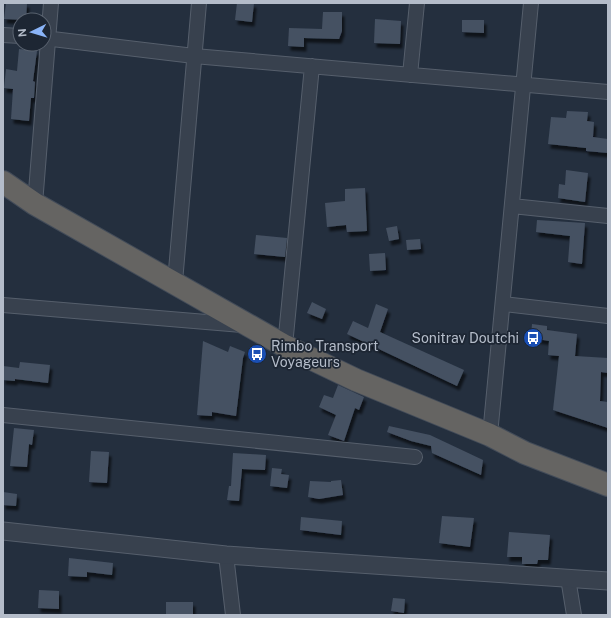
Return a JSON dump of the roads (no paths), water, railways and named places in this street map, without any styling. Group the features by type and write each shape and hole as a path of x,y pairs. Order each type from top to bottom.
{"highway":[{"path":"3,182 35,204 286,346 356,380 490,435 525,453 608,485"}],"street":[{"path":"175,282 199,3"},
{"path":"410,75 417,3"},
{"path":"490,435 531,3"},
{"path":"52,40 194,56 608,92"},
{"path":"35,204 45,52"},
{"path":"286,346 312,66"},
{"path":"512,206 608,216"},
{"path":"503,304 608,316"},
{"path":"3,305 251,326"},
{"path":"3,415 415,457"},
{"path":"3,531 226,555 608,582"},
{"path":"226,555 233,615"},
{"path":"568,578 574,615"}],"place":[{"name":"Sonitrav Doutchi","path":"533,338"},
{"name":"Rimbo Transport Voyageurs","path":"257,354"}]}
